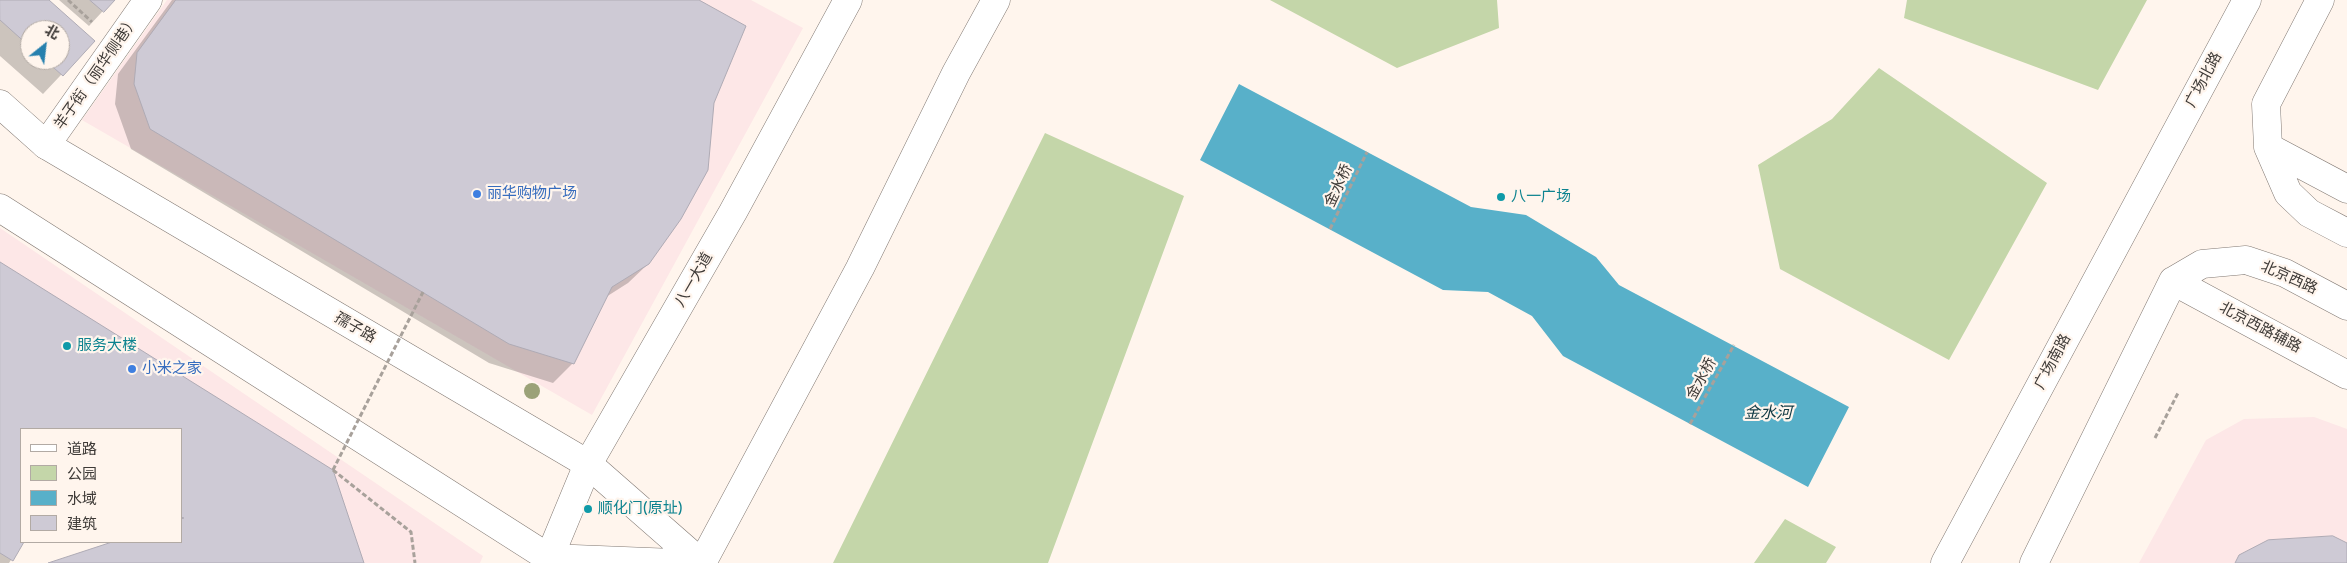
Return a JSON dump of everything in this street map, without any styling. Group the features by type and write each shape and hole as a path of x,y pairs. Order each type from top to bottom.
{"main road":[{"name":"羊子街（丽华侧巷）","path":"46,145 148,0"},
{"path":"702,563 860,268 956,73 996,0"},
{"name":"广场北路","path":"2160,160 2247,0"},
{"path":"2320,0 2266,104 2268,147 2288,192 2309,213 2347,234"},
{"name":"八一大道","path":"547,561 588,464 733,212 842,2"},
{"name":"孺子路","path":"0,104 46,145 588,464 702,563"},
{"path":"2268,147 2347,189"},
{"name":"广场南路","path":"1945,563 2160,160"},
{"path":"0,208 547,561 674,563"},
{"name":"北京西路","path":"2174,281 2202,264 2246,260 2285,272 2347,306"},
{"path":"2034,563 2174,281"},
{"name":"北京西路辅路","path":"2174,281 2347,375"}],"path":[{"path":"68,0 91,21"},
{"name":"金水桥","path":"1330,229 1367,152"},
{"path":"415,563 411,532 334,470 423,292"},
{"name":"金水桥","path":"1690,424 1734,345"},
{"path":"2155,438 2178,393"}],"shaded area":[{"name":"丽华购物广场","path":"167,0 751,0 803,28 592,415 82,120"},
{"name":"服务大楼","path":"0,228 483,556 480,563 312,563 182,428 108,428 0,363"},
{"path":"2314,417 2347,429 2347,563 2139,563 2206,440 2244,419"}],"green space":[{"path":"1270,0 1497,0 1499,28 1397,68"},
{"path":"1907,0 2147,0 2098,90 1904,18"},
{"path":"1879,68 2047,183 1949,360 1780,269 1758,165 1832,119"},
{"path":"1045,133 1184,196 1048,563 833,563"},
{"path":"1785,519 1836,547 1826,563 1754,563"}],"water":[{"name":"金水河","path":"1239,84 1471,207 1526,215 1596,257 1619,285 1849,407 1808,487 1563,356 1532,316 1488,292 1443,290 1200,160"}],"building":[{"path":"0,0 49,0 95,41 70,68 70,20 20,20 20,38 0,20"},
{"path":"90,0 115,0 104,12"},
{"name":"丽华购物广场","path":"176,0 699,0 746,26 714,103 708,170 681,219 649,264 612,287 574,364 509,344 150,129 134,84 137,53"},
{"path":"56,70 68,70 63,76"},
{"name":"服务大楼","path":"0,262 333,470 364,563 48,563 109,543 182,543 182,519 184,518 182,517 182,428 20,428 20,543 23,543 13,561 0,553"},
{"path":"2333,536 2347,543 2347,563 2235,563 2239,555 2268,540"}],"place":[{"name":"丽华购物广场","path":"477,194"},
{"name":"八一广场","path":"1501,197"},
{"name":"服务大楼","path":"67,346"},
{"name":"小米之家","path":"132,369"},
{"name":"顺化门(原址)","path":"588,509"}]}
